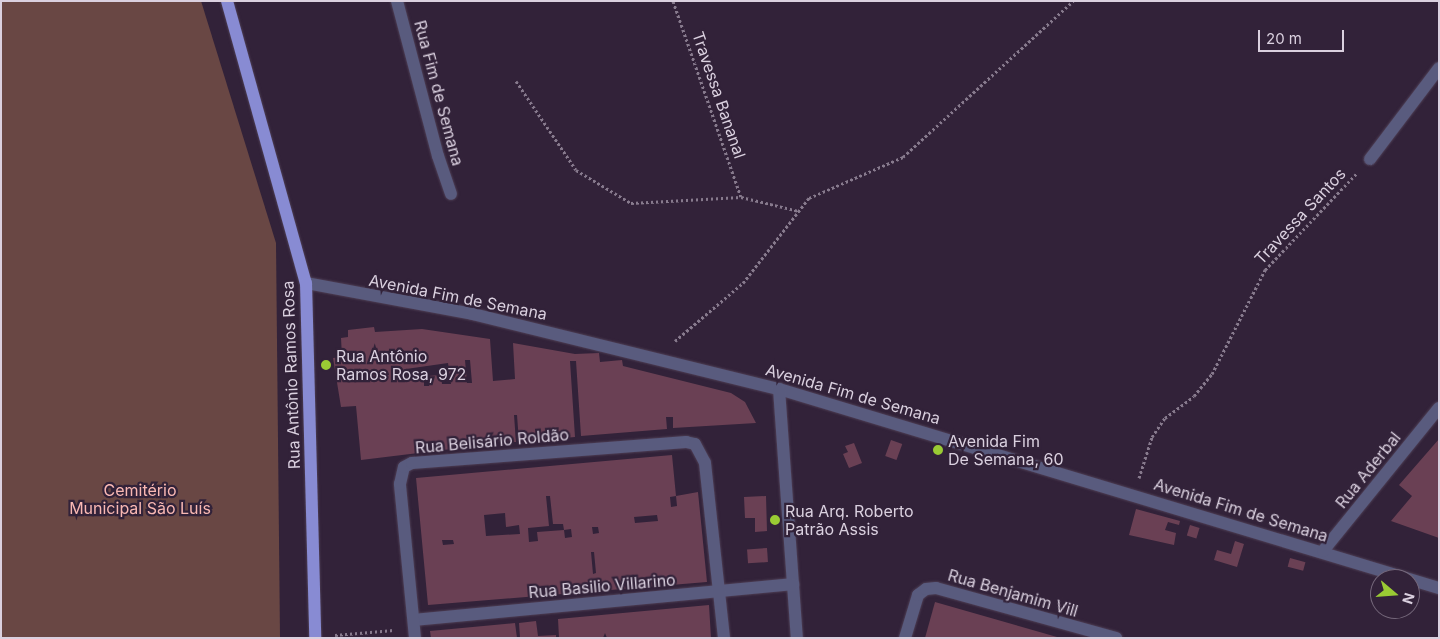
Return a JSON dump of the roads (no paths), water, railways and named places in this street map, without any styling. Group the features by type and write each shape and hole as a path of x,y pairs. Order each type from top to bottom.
{"main road":[{"name":"Rua Antônio Ramos Rosa","path":"226,1 306,283 315,636"}],"street":[{"name":"Rua Fim de Semana","path":"397,1 438,156 451,194"},
{"path":"1370,159 1439,68"},
{"name":"Avenida Fim de Semana","path":"306,283 473,314 779,389 1323,551 1439,588"},
{"path":"779,389 797,638"},
{"name":"Rua Aderbal","path":"1323,551 1439,408"},
{"name":"Rua Belisário Roldão","path":"415,638 400,484 404,467 412,463 686,442 695,444 705,463 720,592"},
{"name":"Rua Basilio Villarino","path":"414,620 793,584"},
{"name":"Rua Benjamim Vill","path":"906,638 918,596 926,588 936,588 1116,638"},
{"path":"720,592 724,638"}],"place":[{"name":"Rua Antônio Ramos Rosa, 972","path":"326,365"},
{"name":"Avenida Fim De Semana, 60","path":"938,450"},
{"name":"Rua Arq. Roberto Patrão Assis","path":"775,520"}],"park label":[{"name":"Cemitério Municipal São Luís","path":"140,499"}]}
